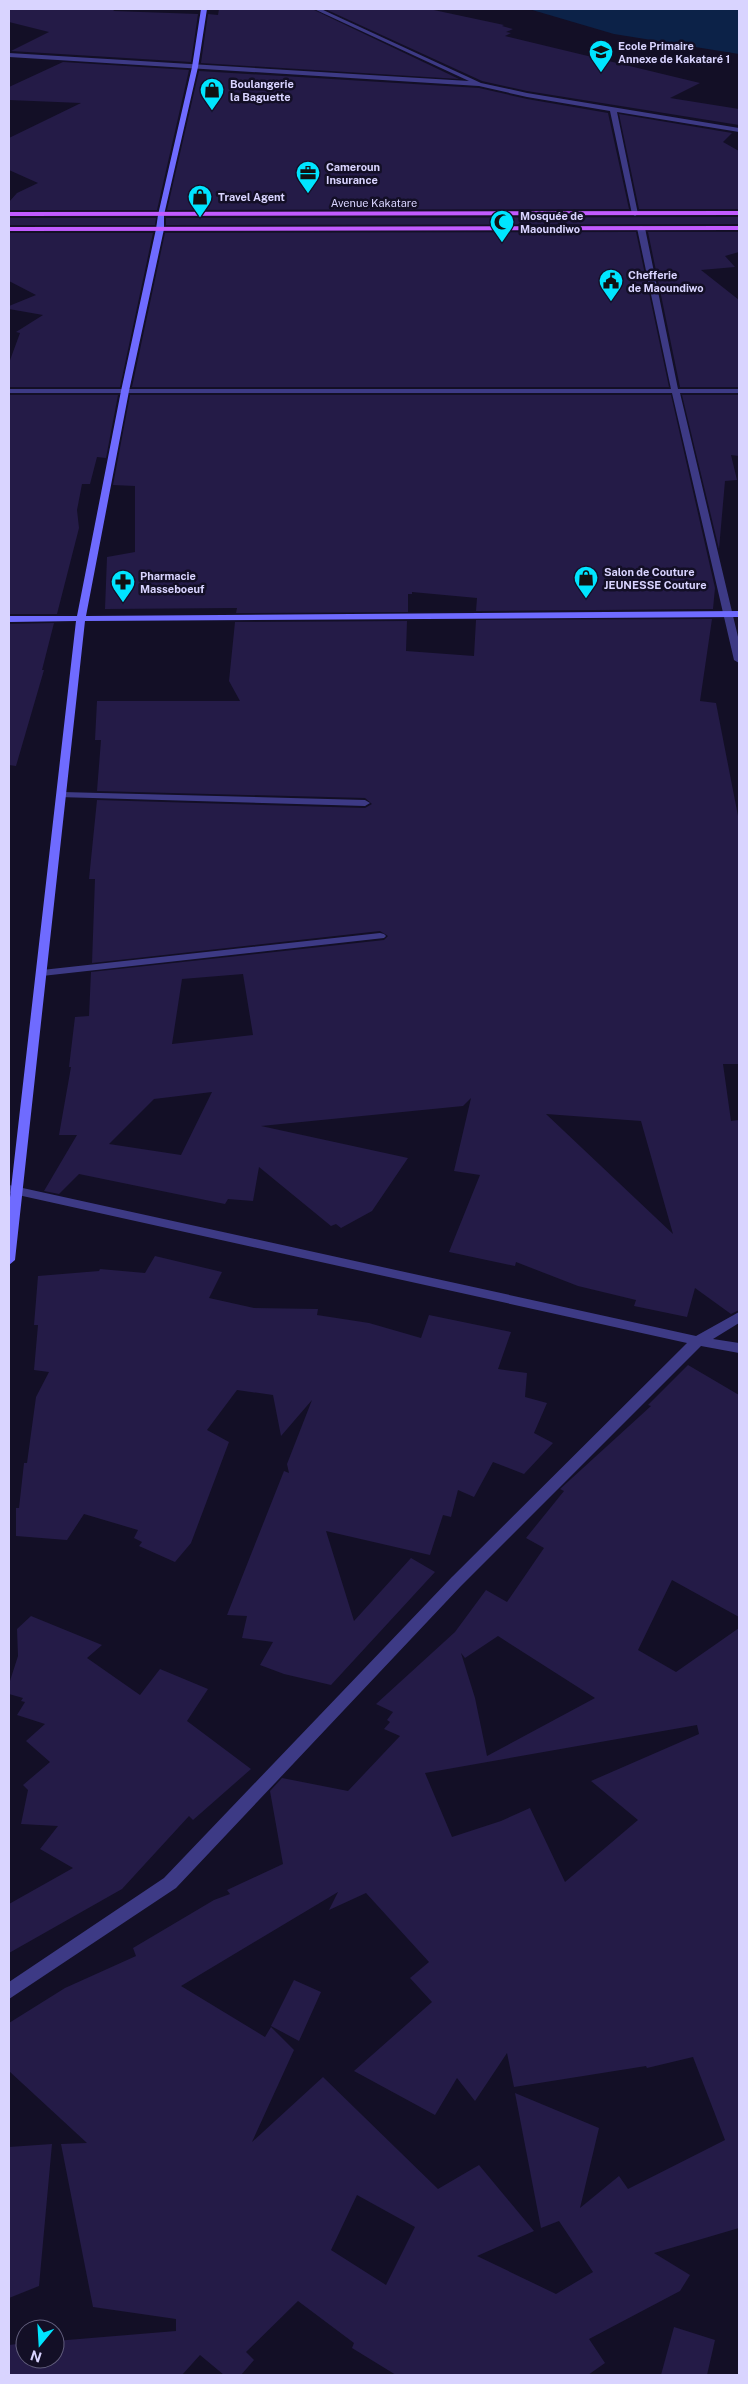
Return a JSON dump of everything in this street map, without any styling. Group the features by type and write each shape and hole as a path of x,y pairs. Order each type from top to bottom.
{"main road":[{"name":"Avenue Kakatare","path":"9,214 739,213"},
{"name":"Avenue Kakatare","path":"9,229 739,228"}],"street":[{"path":"9,1260 13,1190 42,973 82,618 125,391 160,229 161,215 195,67 204,9"},
{"path":"317,9 479,84"},
{"path":"9,55 479,84 613,110 739,130"},
{"path":"613,110 635,214"},
{"path":"640,228 675,391 739,660"},
{"path":"9,391 739,392"},
{"path":"9,619 739,614"},
{"path":"62,795 365,803"},
{"path":"42,973 380,936"},
{"path":"13,1190 698,1341 739,1348"},
{"path":"9,1991 170,1883 456,1582 698,1341 739,1317"}],"water":[{"path":"529,9 739,9 739,54 614,34"}],"building":[{"path":"9,9 116,9 113,11 198,14 191,62 11,51 49,32 9,22"},
{"path":"219,9 312,9 459,79 201,63 208,14 218,15"},
{"path":"325,9 429,9 504,25 502,26 513,29 506,32 511,33 505,36 700,83 670,98 739,109 739,125 527,91 482,81"},
{"path":"63,62 189,70 157,210 9,210 9,202 17,193 38,183 9,170 9,138 81,103 9,100 9,87"},
{"path":"199,71 479,88 527,99 608,113 629,209 167,210"},
{"path":"619,114 732,133 723,142 739,151 739,209 639,209"},
{"path":"739,217 739,224 166,225 166,218"},
{"path":"9,218 156,218 155,225 9,225"},
{"path":"636,232 669,387 132,387 165,233"},
{"path":"648,232 739,232 739,252 725,256 735,267 701,270 739,300 739,387 680,387"},
{"path":"9,233 153,233 120,387 9,387 9,363 20,333 16,332 43,315 9,309 9,306 36,295 9,281"},
{"path":"9,395 118,395 106,458 97,457 90,484 82,484 77,510 79,528 57,614 9,614"},
{"path":"130,395 671,395 715,588 713,609 476,611 477,598 412,592 412,594 408,594 408,612 236,613 237,608 105,609 107,557 135,552 135,486 113,485"},
{"path":"682,395 739,395 739,456 731,455 737,480 725,481 719,549"},
{"path":"712,619 700,701 716,703 739,821 739,1064 723,1064 731,1121 739,1120 739,1310 731,1314 695,1288 687,1317 634,1306 636,1300 578,1286 516,1262 515,1266 449,1252 480,1175 454,1171 471,1098 463,1106 261,1126 408,1158 372,1211 341,1228 336,1224 331,1226 259,1167 253,1201 228,1199 225,1204 79,1174 59,1194 44,1191 77,1135 59,1135 71,1067 69,1067 75,1017 89,1016 91,972 384,940 388,936 380,931 92,963 95,879 89,879 97,800 365,808 372,804 365,798 97,791 101,740 95,740 97,701 240,701 229,681 235,622 407,621 406,651 474,656 476,620","holes":["243,974 253,1035 172,1044 182,979","212,1092 181,1155 109,1144 154,1099","546,1114 641,1121 673,1234"]},
{"path":"54,623 42,670 44,670 16,766 9,765 9,624"},
{"path":"155,1256 222,1272 209,1298 254,1308 318,1309 317,1315 369,1323 421,1338 429,1315 511,1332 498,1369 527,1373 525,1397 547,1403 534,1433 553,1443 524,1474 493,1462 474,1497 458,1490 451,1517 443,1515 430,1555 326,1531 354,1621 411,1558 435,1572 331,1685 284,1674 260,1665 273,1642 242,1638 247,1616 227,1615 284,1471 289,1473 287,1464 312,1400 281,1436 273,1395 237,1390 207,1430 229,1442 191,1543 175,1562 139,1546 142,1542 134,1538 138,1530 84,1514 67,1540 16,1536 16,1508 19,1508 24,1463 27,1463 36,1397 49,1372 34,1370 38,1325 34,1325 38,1276 99,1271 100,1269 145,1273"},
{"path":"688,1365 739,1395 739,1617 672,1580 638,1650 676,1672 739,1628 739,2228 654,2253 690,2275 680,2291 589,2339 605,2363 588,2375 396,2375 352,2348 354,2343 298,2301 246,2352 254,2360 241,2375 224,2375 200,2355 182,2375 9,2375 9,2345 15,2344 15,2369 65,2369 65,2340 176,2331 176,2319 93,2307 61,2144 87,2143 9,2071 9,2023 65,1988 136,1956 133,1948 214,1900 230,1894 227,1890 283,1864 270,1791 282,1778 348,1791 400,1736 384,1729 390,1722 387,1720 393,1712 376,1704 455,1632 486,1590 507,1602 544,1548 526,1538 564,1491 560,1489 651,1406 648,1405","holes":["498,1636 595,1698 487,1756 475,1698 461,1653 465,1658","697,1725 699,1734 591,1781 638,1820 565,1882 530,1808 501,1821 452,1837 425,1773","338,1892 329,1910 366,1893 429,1962 410,1978 432,2002 354,2071 435,2115 457,2078 475,2101 507,2053 514,2087 646,2066 647,2068 693,2057 725,2140 628,2189 619,2176 580,2208 599,2128 515,2093 541,2228 559,2221 593,2272 556,2294 477,2256 534,2231 479,2165 438,2189 323,2077 252,2142 294,2050 271,2027 265,2037 181,1986","357,2195 415,2227 386,2285 331,2250"]},
{"path":"31,1616 102,1645 87,1658 140,1695 160,1669 208,1689 187,1721 251,1769 193,1820 189,1816 122,1889 9,1953 9,1904 73,1868 40,1849 58,1826 21,1824 28,1790 23,1785 50,1762 26,1741 45,1724 17,1715 25,1702 21,1701 23,1698 9,1694 9,1684 18,1656 17,1629"},
{"path":"294,1980 321,1992 299,2041 271,2026"},
{"path":"52,2144 39,2286 9,2298 9,2147"},
{"path":"674,2327 715,2340 707,2375 661,2375"}],"place":[{"name":"Ecole Primaire Annexe de Kakataré 1","path":"601,73"},
{"name":"Boulangerie la Baguette","path":"212,111"},
{"name":"Cameroun Insurance","path":"308,194"},
{"name":"Travel Agent","path":"200,218"},
{"name":"Mosquée de Maoundiwo","path":"502,243"},
{"name":"Chefferie de Maoundiwo","path":"611,302"},
{"name":"Salon de Couture JEUNESSE Couture","path":"586,599"},
{"name":"Pharmacie Masseboeuf","path":"123,603"}]}
